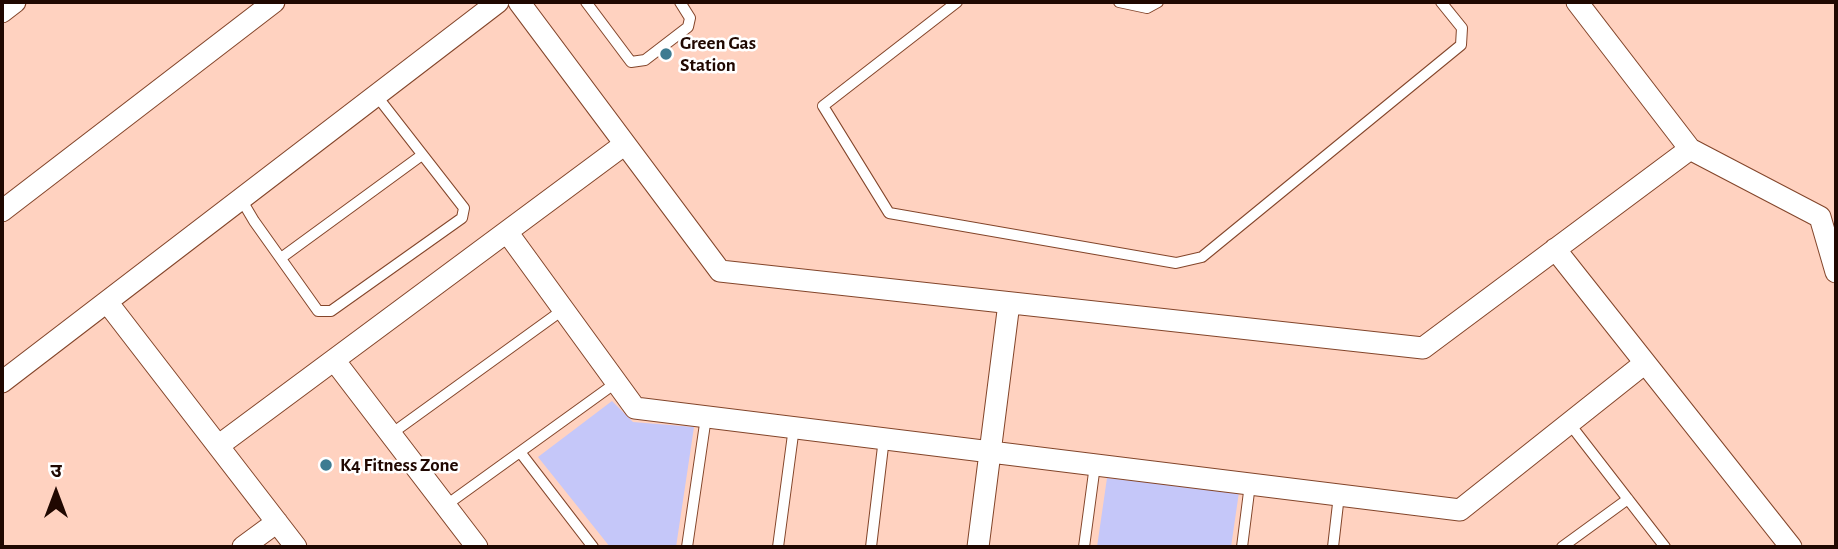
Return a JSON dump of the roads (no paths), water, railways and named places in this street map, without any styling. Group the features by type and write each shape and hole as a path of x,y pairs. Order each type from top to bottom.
{"street":[{"path":"2,12 15,2"},
{"path":"2,211 274,2"},
{"path":"2,382 498,2"},
{"path":"519,2 720,271 1423,348 1690,149"},
{"path":"1577,2 1690,149 1828,211 1836,272"},
{"path":"218,446 625,144"},
{"path":"508,232 635,408 1460,510 1645,363"},
{"path":"1555,249 1791,547"},
{"path":"107,302 296,547"},
{"path":"978,547 1009,303"},
{"path":"334,360 477,547"},
{"path":"243,547 277,522"}],"lane":[{"path":"586,2 631,62 645,60 688,27 690,18 680,2"},
{"path":"957,2 823,106 889,214 1177,263 1202,257 1461,45 1462,28 1441,2"},
{"path":"1119,2 1147,8 1158,2"},
{"path":"241,199 318,311 331,311 462,218 464,208 376,95"},
{"path":"281,258 422,155"},
{"path":"391,434 564,309"},
{"path":"445,506 617,382"},
{"path":"687,547 706,417"},
{"path":"1569,423 1665,547"},
{"path":"778,547 794,427"},
{"path":"872,547 884,438"},
{"path":"520,452 593,547"},
{"path":"1084,547 1095,465"},
{"path":"1242,547 1250,484"},
{"path":"1333,547 1339,495"},
{"path":"1562,547 1628,499"}],"place":[{"name":"Green Gas Station","path":"666,54"},
{"name":"K4 Fitness Zone","path":"326,465"}]}
